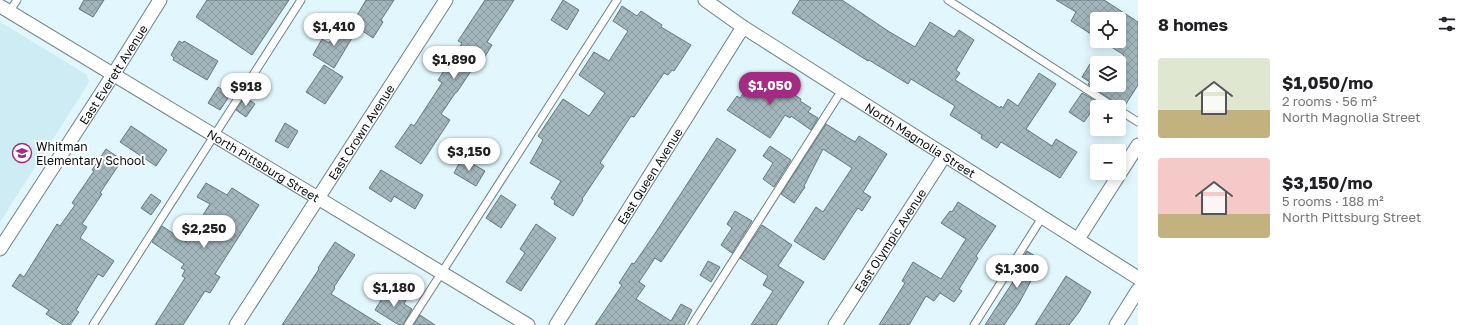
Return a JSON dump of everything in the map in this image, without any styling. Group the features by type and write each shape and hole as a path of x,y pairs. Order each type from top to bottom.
{"street":[{"name":"East Everett Avenue","path":"0,249 160,0"},
{"name":"East Crown Avenue","path":"236,325 446,0"},
{"name":"North Magnolia Street","path":"705,0 743,27 1043,216 1138,278"},
{"name":"North Pittsburg Street","path":"5,9 528,325"},
{"name":"East Queen Avenue","path":"556,325 743,27"},
{"path":"1078,239 1138,145"},
{"name":"East Olympic Avenue","path":"835,325 945,155"},
{"path":"1116,325 1138,290"}],"lane":[{"path":"5,9 17,0"},
{"path":"93,325 301,0"},
{"path":"408,325 617,0"},
{"path":"948,0 1103,100"},
{"path":"692,325 842,90"},
{"path":"1126,114 1138,122"},
{"path":"974,325 1043,216"}],"shaded area":[{"name":"Whitman Elementary School","path":"0,22 86,74 89,81 0,222"}],"building":[{"path":"84,0 104,0 93,17 79,9"},
{"path":"207,0 289,0 252,55 196,17"},
{"path":"366,0 394,0 381,20 383,22 373,38 352,24"},
{"path":"485,0 514,0 487,42 492,45 484,58 481,56 441,114 450,120 421,164 395,147 411,124 414,126 442,83 438,80 462,43 458,41"},
{"path":"563,0 579,10 567,30 551,20"},
{"path":"800,0 842,0 915,47 930,22 954,37 959,30 974,40 956,70 960,73 955,80 1000,108 1001,106 1003,108 1008,99 1018,106 1039,73 1056,84 1026,129 1052,146 1056,139 1077,152 1060,178 1001,142 997,148 981,138 982,135 950,115 955,106 911,79 908,84 869,60 868,61 792,13"},
{"path":"1056,0 1104,0 1123,12 1090,12 1090,33 1071,21 1076,12"},
{"path":"622,6 637,16 641,11 662,25 661,27 691,45 674,71 672,70 668,75 664,73 634,117 631,116 600,163 604,166 582,199 583,200 573,216 554,204 555,201 551,198 561,181 530,163 543,140 538,136 563,99 589,116 605,93 579,75 594,52 609,61 628,31 613,21"},
{"path":"1126,14 1138,22 1138,85 1126,104 1126,100 1112,100 1100,92 1126,92 1126,56 1113,48 1126,48"},
{"path":"341,24 355,33 334,68 313,55 322,39 329,43"},
{"path":"179,41 183,43 184,41 218,61 207,80 173,60 174,58 171,55"},
{"path":"1090,64 1090,82 1082,77"},
{"path":"324,65 343,77 325,104 306,92"},
{"path":"758,72 801,99 800,101 811,108 808,112 818,118 811,130 791,116 790,118 785,115 770,138 727,110 737,96 740,98"},
{"path":"218,87 230,95 220,110 208,103"},
{"path":"1082,93 1094,100 1090,100 1090,113 1084,122 1069,112"},
{"path":"245,97 255,104 246,117 236,110"},
{"path":"285,123 298,131 288,148 275,141"},
{"path":"826,124 855,142 859,136 887,154 863,192 871,197 862,211 858,208 855,212 824,260 794,241 816,207 823,212 852,168 823,149 804,186 805,187 794,203 781,194"},
{"path":"131,126 167,150 156,166 120,142"},
{"path":"717,138 736,150 661,262 655,258 639,282 645,286 636,299 671,321 681,304 692,310 684,325 595,325 622,285 619,283 632,263 634,264 654,235"},
{"path":"770,146 791,160 774,187 763,179 773,163 763,156"},
{"path":"106,149 122,160 82,224 87,227 80,238 114,261 103,277 98,274 76,310 79,312 70,325 63,325 46,314 49,310 12,286 20,274 24,277 57,224 60,226 75,205 72,203 94,171 92,170"},
{"path":"462,158 485,171 476,186 454,173"},
{"path":"381,170 423,195 415,209 394,196 391,202 369,188"},
{"path":"206,183 227,195 232,188 259,205 215,274 220,277 210,293 205,291 183,325 155,325 185,278 182,276 185,270 181,268 184,264 152,242 162,226 186,242 210,204 197,197"},
{"path":"151,194 161,201 151,215 141,208"},
{"path":"501,195 516,205 501,228 486,218"},
{"path":"958,202 996,226 976,256 978,258 959,289 962,291 954,302 940,293 934,301 926,296 909,325 879,325 905,283 902,281 913,262 941,279 966,239 941,223 950,211 952,212"},
{"path":"735,211 752,221 732,253 721,245 732,228 727,224"},
{"path":"536,224 556,238 521,291 506,282 525,253 520,249"},
{"path":"762,225 792,245 778,266 804,282 776,325 751,325 773,291 763,285 768,276 740,258"},
{"path":"335,242 355,255 331,294 381,325 282,325 319,269 318,268"},
{"path":"1027,251 1043,261 1045,264 1034,281 1032,279 1019,303 1004,325 985,325 1018,274 1014,272"},
{"path":"708,261 720,267 711,282 700,275"},
{"path":"1066,276 1091,292 1079,312 1069,325 1035,325"},
{"path":"388,289 406,300 404,304 412,309 403,325 399,325 375,310"},
{"path":"420,315 435,325 414,325"}],"place":[{"name":"Whitman Elementary School","path":"22,153"}]}
